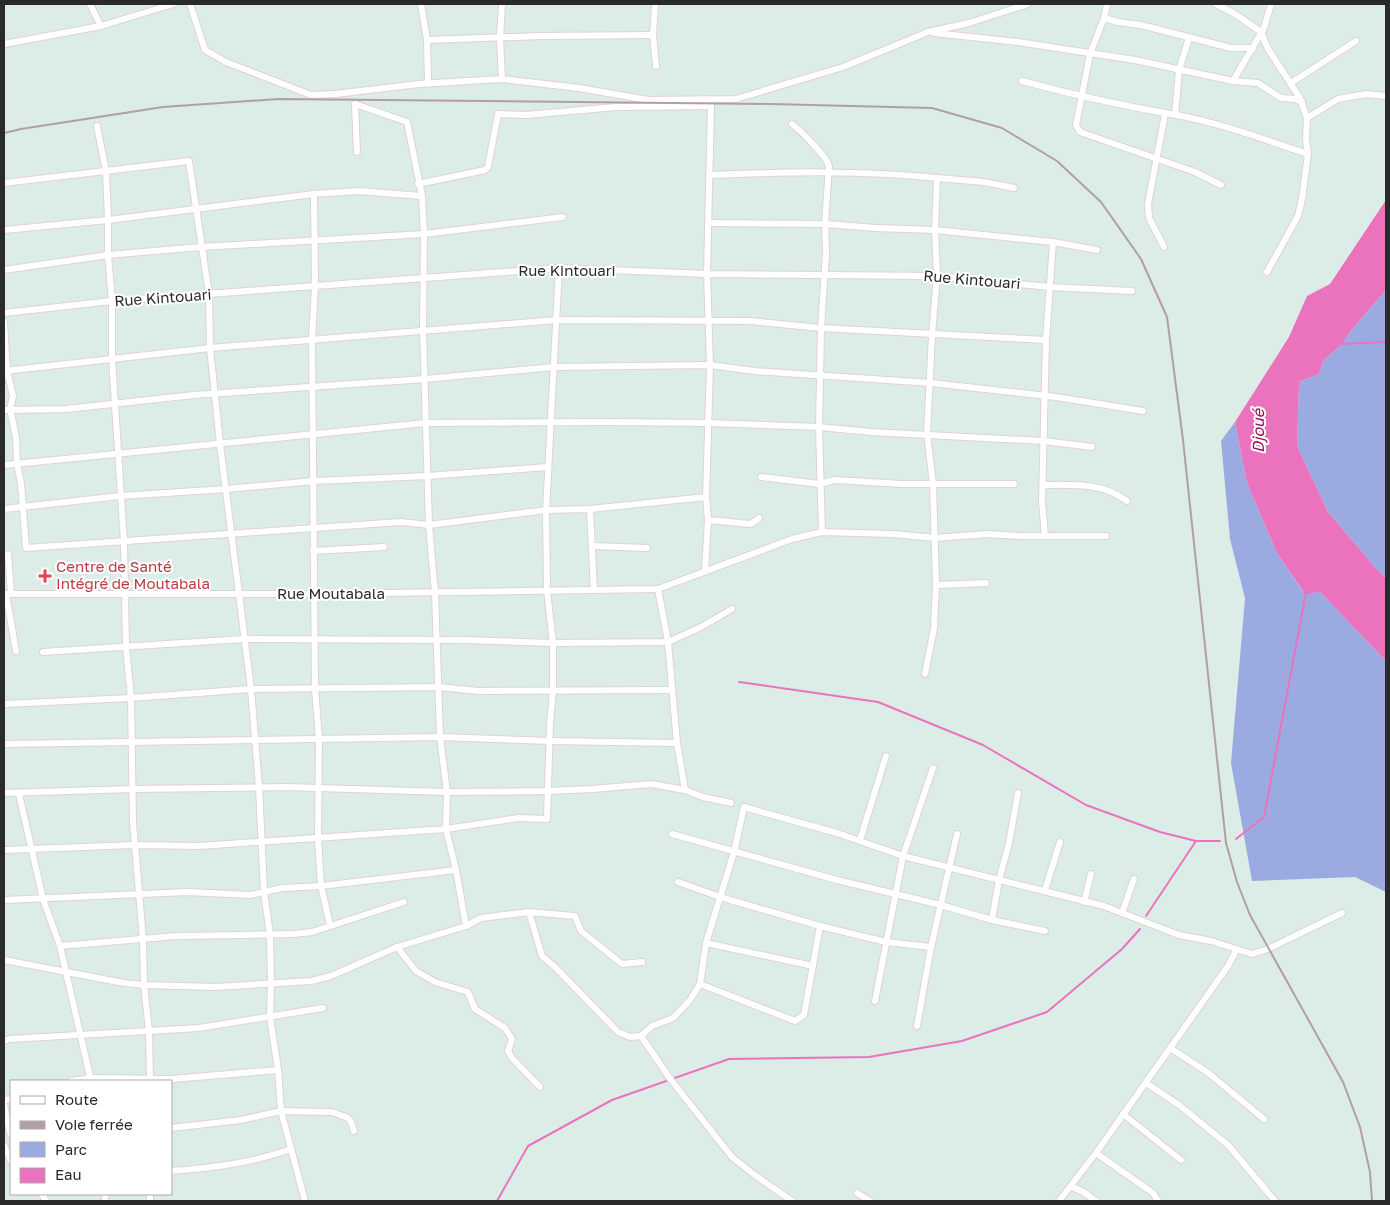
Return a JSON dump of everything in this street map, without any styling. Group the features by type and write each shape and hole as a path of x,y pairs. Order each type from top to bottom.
{"street":[{"path":"90,4 101,26"},
{"path":"4,44 101,26 173,4"},
{"path":"190,4 205,50 226,62 311,95 502,79 579,88 648,100 736,100 843,67 928,32 968,24 1028,4"},
{"path":"422,4 428,40 428,84"},
{"path":"502,4 500,38 502,79"},
{"path":"654,4 653,35 656,66"},
{"path":"1107,4 1104,18 1090,54 1081,96 1076,125 1080,132 1195,172 1221,185"},
{"path":"1216,4 1235,14 1261,32 1268,49 1302,102 1307,118 1306,139 1308,154 1298,216 1267,272"},
{"path":"1233,81 1264,28 1271,4"},
{"path":"1104,18 1141,25 1231,48 1253,48"},
{"path":"928,32 1018,42 1135,60 1233,81 1258,83 1281,98 1291,98 1302,102"},
{"path":"428,40 653,35"},
{"path":"1175,115 1179,70 1189,38"},
{"path":"1291,83 1356,41"},
{"path":"1022,81 1081,96 1215,125 1308,154"},
{"path":"1307,118 1338,100 1366,94 1386,96"},
{"path":"357,152 355,104 407,122 418,184 422,196 424,234 424,379 429,525 435,593 440,737 447,792 446,829 456,870 466,926"},
{"path":"418,184 485,170 488,167 498,114 526,115 616,107 711,106 707,274 710,365 706,496 708,520 705,571"},
{"path":"1164,247 1148,218 1148,204 1165,114"},
{"path":"792,124 828,162 825,224 826,275 821,328 819,427 822,532"},
{"path":"97,126 106,170 108,255 112,301 112,359 124,542 126,647 131,698 132,822 143,940 150,1080"},
{"path":"4,183 189,161 209,294 210,348 220,444 251,689 259,787 264,892 270,935 270,1016 278,1070 281,1111 305,1201"},
{"path":"709,175 789,172 901,174 984,182 1014,188"},
{"path":"925,674 934,628 936,585 933,484 927,434 937,276 935,230 937,178"},
{"path":"4,230 108,220 314,194 358,191 422,196"},
{"path":"314,194 315,286 312,340 314,433 313,551 315,688 319,739 318,838 321,886 330,925"},
{"path":"4,270 108,255 201,247 424,234 563,217"},
{"path":"708,223 825,224 935,230 1053,242 1097,250"},
{"path":"1044,536 1043,485 1046,340 1053,242"},
{"path":"4,850 134,845 199,846 446,829 518,818 547,819 553,691 553,643 547,591 546,510 559,268"},
{"name":"Rue Kintouari","path":"4,313 112,301 559,268 707,274 937,276 1050,287 1132,291"},
{"path":"6,371 210,348 557,320 750,321 821,328 1046,340"},
{"path":"4,322 6,371 13,396 7,410 16,437 17,464 24,508 26,548 402,522 429,525 546,510 590,509 706,496"},
{"path":"7,410 66,408 139,400 424,379 554,367 710,365 820,376 931,383 1045,396 1143,411"},
{"path":"4,465 426,423 709,423 819,427 871,432 1044,441 1092,447"},
{"path":"4,509 120,496 314,481 428,476 548,467"},
{"path":"761,477 820,484 834,480 883,484 1014,484"},
{"path":"1043,485 1086,485 1100,487 1120,495 1127,501"},
{"path":"590,509 594,590"},
{"path":"708,520 751,524 759,518"},
{"path":"684,790 668,642 658,589 792,539 822,532 892,534 935,538 987,534 1106,536"},
{"path":"592,546 647,548"},
{"path":"313,551 384,547"},
{"path":"8,554 7,594 16,651"},
{"path":"936,585 986,583"},
{"name":"Rue Moutabala","path":"7,594 314,594 658,589"},
{"path":"43,652 244,639 553,643 668,642 701,627 732,608"},
{"path":"4,704 131,698 251,689 672,690"},
{"path":"4,744 440,737 678,743"},
{"path":"860,840 886,756"},
{"path":"875,1001 903,856 933,768"},
{"path":"4,794 259,787 319,787 447,792 548,791 651,784 684,790 703,797 731,803"},
{"path":"992,920 1018,793"},
{"path":"19,794 44,899 60,946 91,1080 150,1080 278,1070"},
{"path":"528,912 539,947 546,961 556,968 618,1032 630,1037 642,1036 652,1026 672,1018 690,1000 700,984 706,943 734,852 744,806 860,840 903,856 1104,906 1179,935 1211,941 1252,954 1268,949 1342,913"},
{"path":"672,834 781,866 941,905 992,920 1045,931"},
{"path":"917,1026 931,947 958,834"},
{"path":"1045,890 1060,842"},
{"path":"4,900 188,892 250,894 282,888 321,886 456,870"},
{"path":"1084,902 1091,874"},
{"path":"1122,913 1134,879"},
{"path":"678,882 720,897 820,926 886,942 931,947"},
{"path":"60,946 176,936 270,935 312,932 404,902"},
{"path":"4,960 124,983 144,985 216,987 311,981 331,976 397,947 466,926 482,918 528,912 575,916 581,931 622,964 642,962"},
{"path":"700,984 794,1021 804,1015 820,926"},
{"path":"706,943 813,966"},
{"path":"397,947 416,971 435,982 468,992 475,1009 505,1028 512,1039 508,1050 512,1058 540,1087"},
{"path":"1059,1201 1146,1084 1228,966 1237,949"},
{"path":"4,1042 10,1039 199,1028 323,1008"},
{"path":"642,1036 671,1080 732,1157 792,1201"},
{"path":"1170,1048 1207,1072 1264,1119"},
{"path":"1146,1084 1179,1105 1228,1144 1274,1201"},
{"path":"4,1102 10,1129"},
{"path":"172,1128 241,1120 281,1111 332,1112 348,1118 354,1131"},
{"path":"1123,1114 1181,1160"},
{"path":"4,1144 10,1159"},
{"path":"172,1171 252,1161 291,1149"},
{"path":"1096,1153 1153,1193 1158,1201"},
{"path":"1071,1186 1096,1201"},
{"path":"857,1192 870,1201"}],"green space":[{"path":"1386,290 1386,578 1328,512 1297,446 1299,382 1319,374 1323,361 1342,344 1352,329"},
{"path":"1235,422 1247,483 1277,553 1304,593 1320,592 1386,661 1386,892 1355,877 1252,881 1231,763 1245,598 1230,539 1221,441"}],"water":[{"name":"Djoué","path":"1386,200 1386,290 1352,329 1342,344 1323,361 1319,374 1299,382 1297,446 1328,512 1386,578 1386,661 1320,592 1305,594 1277,553 1247,483 1235,422 1289,337 1307,296 1330,284"}],"waterway":[{"path":"1341,344 1386,342"},
{"path":"1236,839 1264,817 1306,592"},
{"path":"739,682 878,702 983,745 1086,805 1160,832 1196,841"},
{"path":"1146,916 1196,841 1220,841"},
{"path":"497,1201 528,1146 612,1100 729,1059 869,1057 962,1041 1047,1012 1122,949 1140,929"}],"railway":[{"path":"4,133 163,107 279,99 771,104 932,108 1002,128 1057,161 1101,202 1141,259 1167,317 1183,440 1226,843 1237,882 1250,915 1343,1082 1360,1127 1370,1172 1372,1201"}],"place":[{"name":"Centre de Santé Intégré de Moutabala","path":"45,576"}]}
